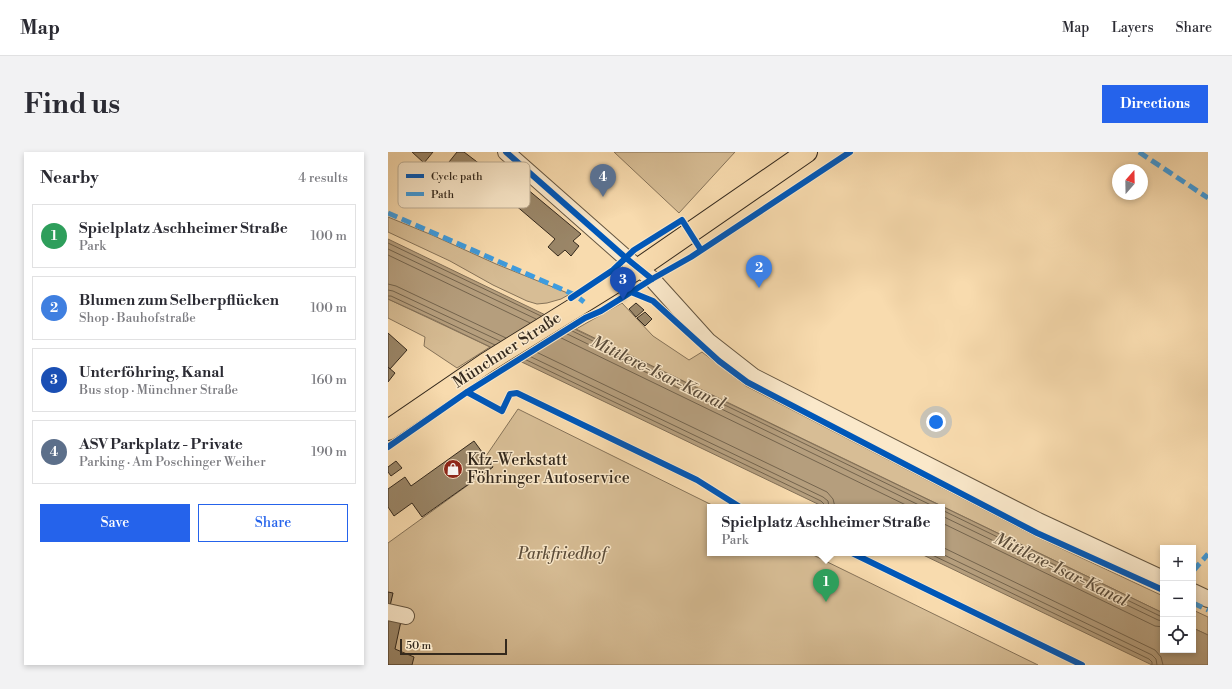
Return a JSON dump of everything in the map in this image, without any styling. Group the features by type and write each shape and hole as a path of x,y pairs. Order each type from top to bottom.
{"main road":[{"name":"Münchner Straße","path":"388,430 486,363 575,307 609,288 807,152"}],"street":[{"path":"506,152 517,162"},
{"path":"530,173 652,279 708,341 754,377 1038,521 1160,577"},
{"path":"1196,593 1208,599"},
{"path":"388,612 406,616"}],"green space":[{"path":"614,152 735,152 679,213"},
{"path":"388,217 496,264 570,294 561,299 547,303 537,304 527,301 493,285 450,261 388,232"},
{"path":"388,299 490,347 457,368 424,346 425,337 388,318"},
{"path":"622,303 653,336 689,360 702,352 746,386 1037,537 1160,595 1160,612 945,508 945,504 938,504 576,329"},
{"name":"Parkfriedhof","path":"518,409 710,504 707,504 707,556 815,556 1038,665 388,665 388,543 493,467 486,456"},
{"path":"1196,611 1208,617 1208,635 1196,629"}],"water":[{"name":"Mittlere-Isar-Kanal","path":"388,239 937,504 818,504 388,299"},
{"name":"Mittlere-Isar-Kanal","path":"945,508 1160,612 1160,653 1196,653 1196,629 1208,635 1208,665 1152,665 925,556 945,556"}],"building":[{"path":"412,152 433,152 425,162"},
{"path":"457,152 464,152 477,162 449,162"},
{"path":"530,192 581,234 573,241 579,246 571,256 565,250 558,256 548,247 555,239 519,208 530,208"},
{"path":"636,303 644,310 636,317 629,309"},
{"path":"645,312 652,319 645,326 637,318"},
{"path":"388,333 407,350 390,369 388,367"},
{"path":"388,367 395,373 388,382"},
{"path":"474,441 493,467 422,517 412,503 394,516 388,507 388,489 405,477 411,486"},
{"path":"396,461 402,468 391,476 388,472 388,467"},
{"path":"388,592 393,593 390,606 388,605"},
{"path":"388,618 401,621 395,649 414,657 412,665 388,665"}],"marked path":[{"path":"1139,152 1208,198"},
{"path":"388,213 575,295 584,302"},
{"path":"1196,568 1208,554"},
{"path":"1196,604 1208,610"}],"cycle path":[{"path":"506,152 517,162"},
{"path":"388,447 467,392 585,318 601,311 652,279 691,257 850,152"},
{"path":"530,173 652,279"},
{"path":"571,298 613,270 634,250 682,220 701,250"},
{"path":"631,292 653,301 719,361 747,382 1037,533 1160,589"},
{"path":"467,392 502,411 510,394 517,393 697,480 735,504"},
{"path":"858,556 1082,665"}],"place":[{"name":"ASV Parkplatz - Private","path":"603,197"},
{"name":"Blumen zum Selberpflücken","path":"759,288"},
{"name":"Unterföhring, Kanal","path":"623,300"},
{"name":"Kfz-Werkstatt Föhringer Autoservice","path":"453,469"},
{"name":"Spielplatz Aschheimer Straße","path":"826,602"}]}
